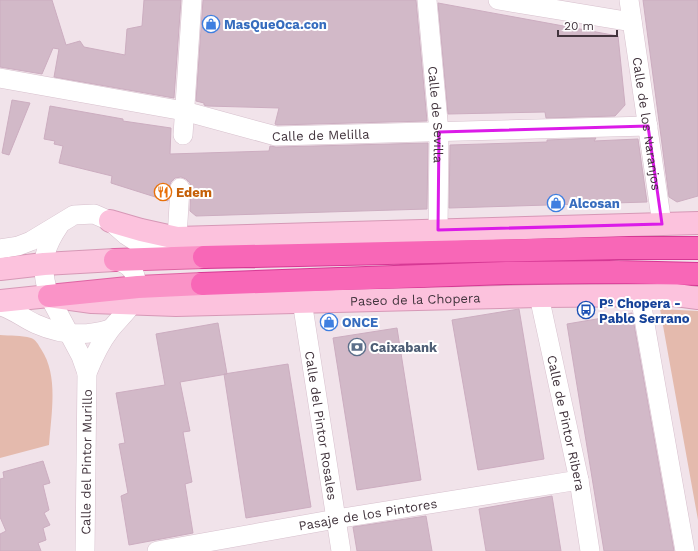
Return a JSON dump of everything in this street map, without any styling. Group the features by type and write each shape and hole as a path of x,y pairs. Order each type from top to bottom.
{"highway":[{"path":"204,257 619,248 698,248"},
{"path":"202,284 506,273 624,272 698,274"}],"main road":[{"path":"110,221 153,234 178,248 204,257"},
{"path":"0,269 44,264 115,260 178,248 438,230 698,223"},
{"name":"Paseo de la Chopera","path":"0,301 49,296 138,293 178,285 202,284"},
{"name":"Paseo de la Chopera","path":"138,293 176,305 539,296 676,295 698,298"}],"street":[{"path":"182,135 192,0"},
{"name":"Calle de Sevilla","path":"427,0 439,132 438,230"},
{"path":"498,0 632,22"},
{"name":"Calle de los Naranjos","path":"629,0 662,224"},
{"name":"Calle de Melilla","path":"0,78 184,111 276,136 648,126"},
{"path":"178,248 180,188"},
{"path":"0,249 18,246 32,241 74,215 94,214 110,221"},
{"path":"60,223 50,240 45,254 44,275 49,296 81,356 87,373"},
{"path":"87,373 110,329 138,293 136,278 129,267 115,260"},
{"name":"Calle de Pintor Ribera","path":"539,296 579,480 590,551"},
{"path":"640,296 685,551"},
{"name":"Calle del Pintor Rosales","path":"302,301 341,551"},
{"path":"0,306 8,308 37,324 69,334 81,335 110,329"},
{"name":"Calle del Pintor Murillo","path":"85,551 87,373"},
{"name":"Pasaje de los Pintores","path":"157,551 336,519 579,480"}],"highlighted area":[{"path":"648,126 662,224 438,230 439,132"}],"shaded area":[{"path":"660,309 698,311 698,520"},
{"path":"0,335 27,337 37,342 47,360 50,371 52,383 52,408 49,445 0,458"}],"building":[{"path":"0,0 52,0 66,45 80,41 84,47 125,55 127,29 142,26 144,0 181,0 174,98 54,77 59,49 53,48 42,74 0,67"},
{"path":"203,0 416,0 427,121 277,125 275,124 279,108 207,106 204,105 204,103 196,101"},
{"path":"643,0 698,0 698,196 677,202 669,197"},
{"path":"438,3 618,36 625,105 615,116 546,118 545,112 448,114"},
{"path":"12,100 30,103 9,155 2,153"},
{"path":"50,106 123,119 123,121 171,128 170,154 269,151 270,146 428,143 427,209 196,216 190,211 190,183 181,177 175,178 171,182 168,201 111,183 112,176 59,163 63,146 54,144 55,141 44,139"},
{"path":"596,138 594,141 638,139 647,202 449,208 450,145 547,142 547,140"},
{"path":"519,309 544,459 478,470 452,320"},
{"path":"632,313 674,551 604,551 567,324"},
{"path":"218,323 227,374 180,382 190,431 183,432 192,482 185,484 193,533 129,545 121,496 128,493 119,444 125,443 116,393 165,385 156,334"},
{"path":"397,328 421,480 357,490 333,338"},
{"path":"288,364 311,507 246,518 224,374"},
{"path":"43,461 50,483 43,485 49,510 44,513 50,525 43,528 46,540 38,543 41,551 0,551 0,534 6,531 0,517 0,479 4,478 3,472"},
{"path":"552,496 561,551 486,551 479,509"},
{"path":"426,516 432,551 357,551 353,527"}],"place":[{"name":"MasQueOca.con","path":"211,24"},
{"name":"Edem","path":"163,192"},
{"name":"Alcosan","path":"556,203"},
{"name":"Pº Chopera - Pablo Serrano","path":"586,310"},
{"name":"ONCE","path":"329,322"},
{"name":"Caixabank","path":"357,347"}]}
